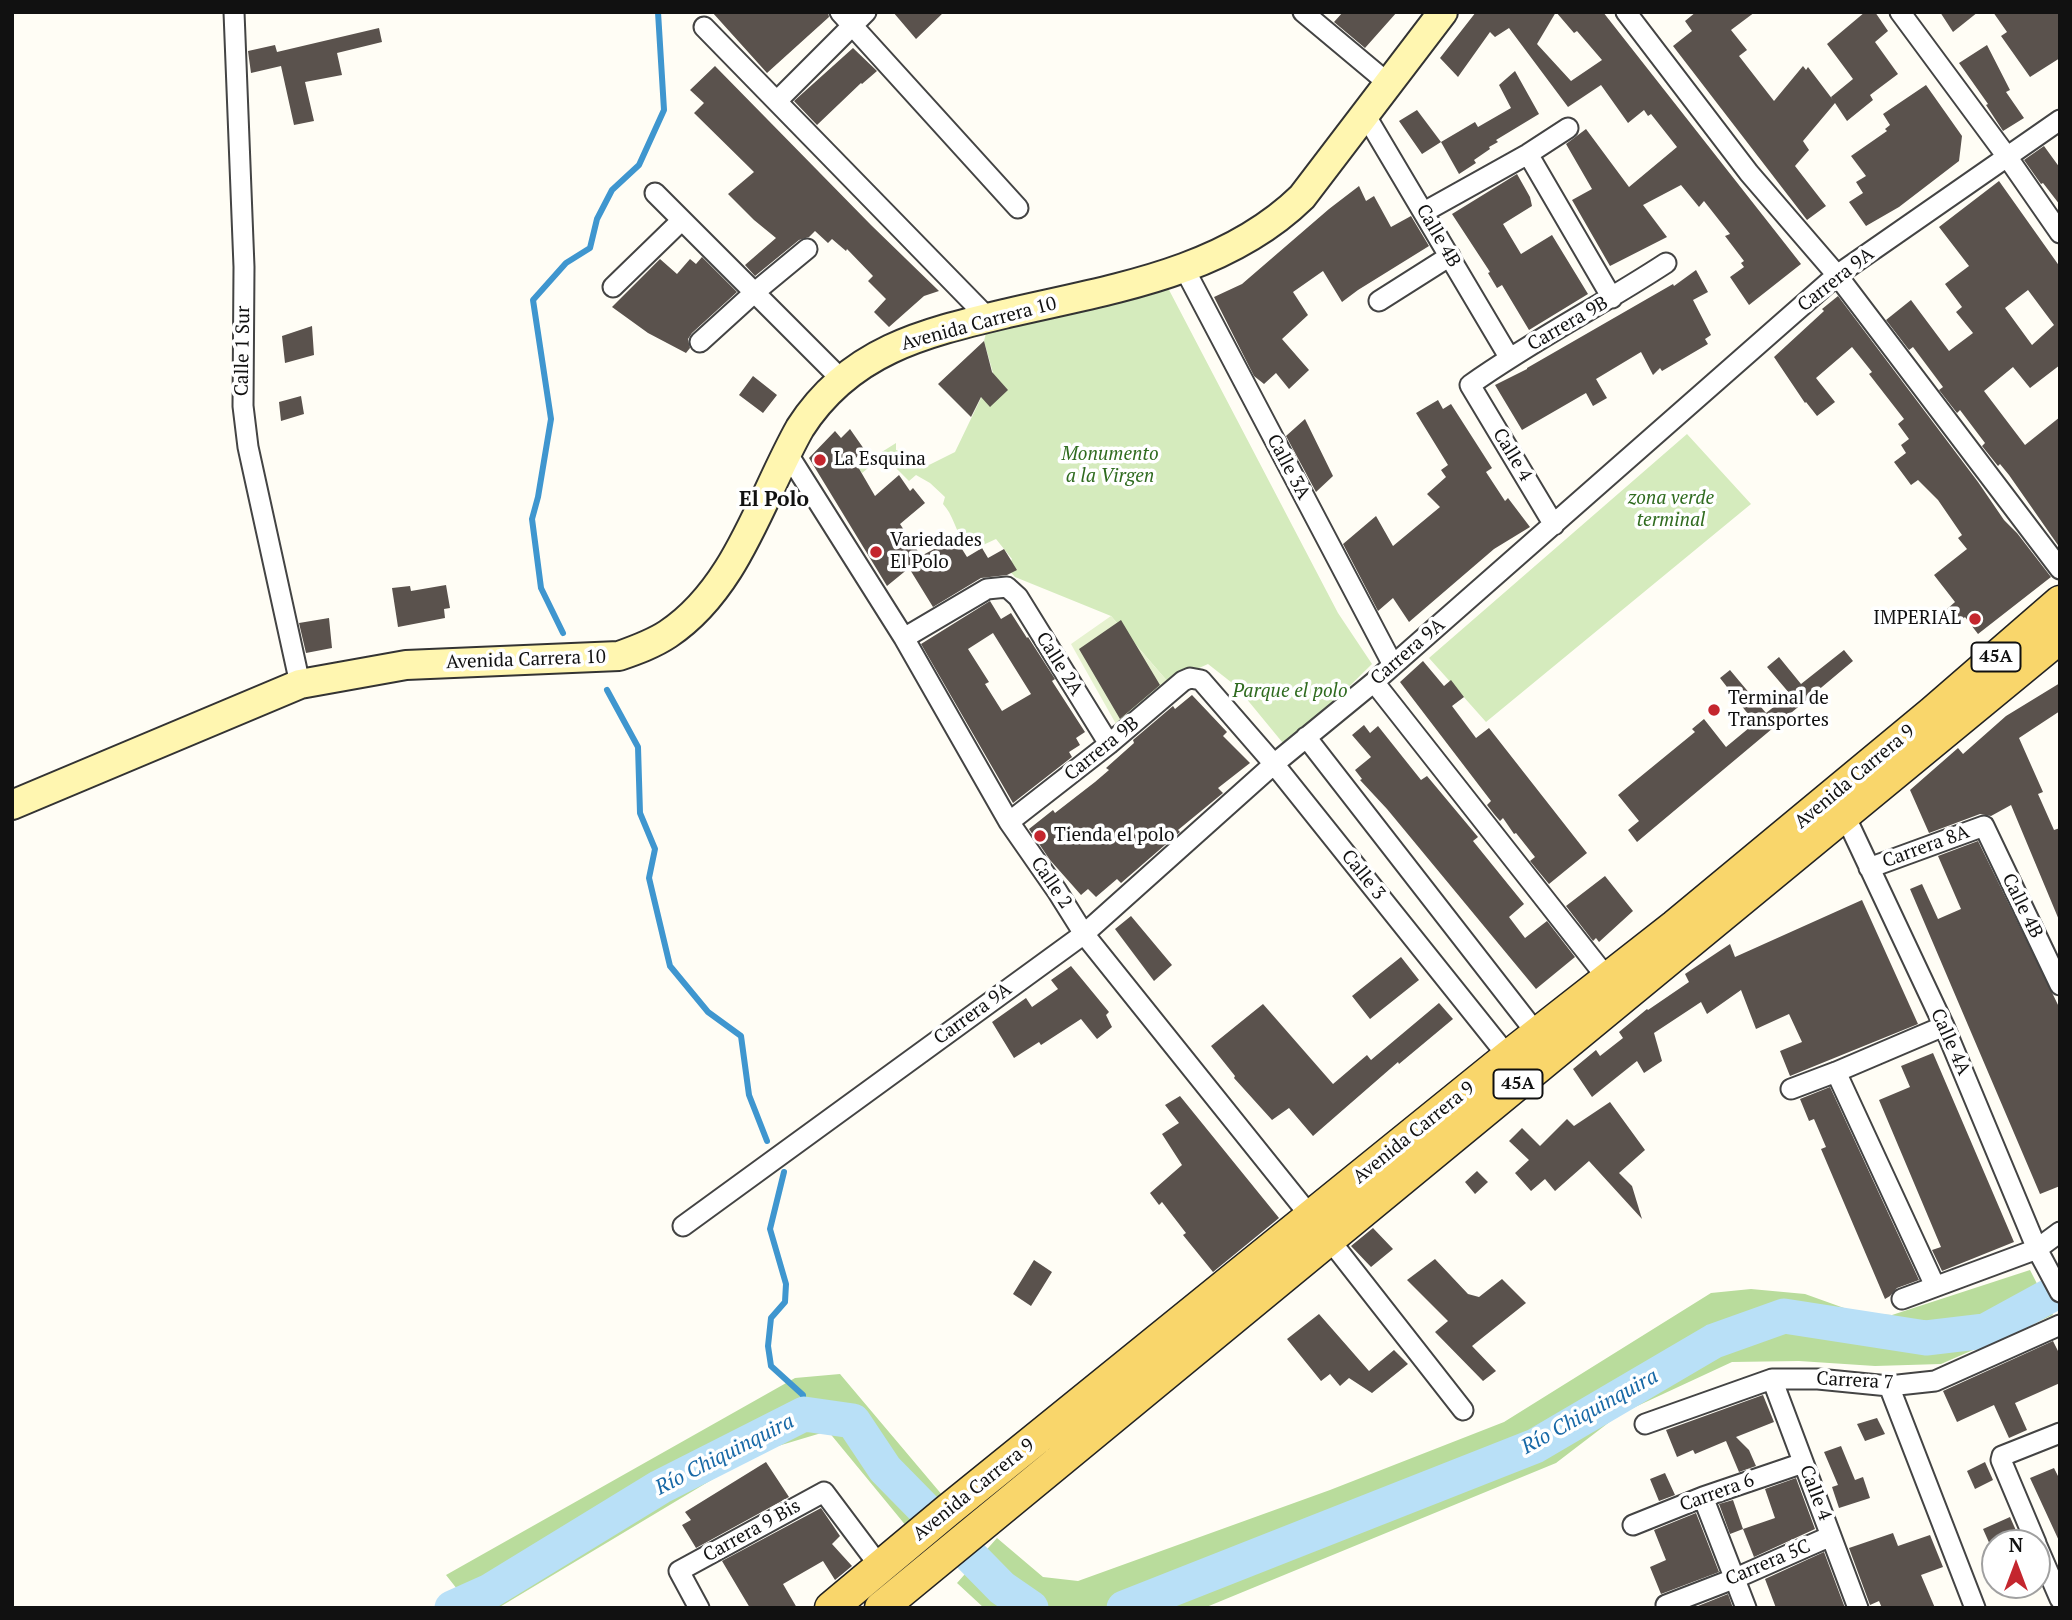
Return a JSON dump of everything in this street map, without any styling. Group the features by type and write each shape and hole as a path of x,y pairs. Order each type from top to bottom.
{"main road":[{"name":"Avenida Carrera 10","path":"12,805 300,684 406,665 619,656 668,635 689,617 723,579 786,451 810,411 841,379 864,362 918,336 1184,268 1225,252 1255,236 1282,217 1302,197 1443,12"},
{"name":"Avenida Carrera 9","path":"881,1608 975,1530 1320,1228 1840,805 2060,602"},
{"name":"Avenida Carrera 9","path":"1516,1067 1537,1034 1607,978 2060,637"},
{"name":"Avenida Carrera 9","path":"831,1608 947,1511 1320,1228"}],"street":[{"name":"Calle 1 Sur","path":"234,12 244,267 243,406 248,447 300,684"},
{"path":"1303,12 1389,84"},
{"path":"1626,12 1749,173 1837,275 2060,569"},
{"path":"1900,12 2060,233"},
{"path":"777,101 853,17 1018,208"},
{"path":"704,27 988,318"},
{"name":"Calle 4B","path":"1366,116 1509,357"},
{"name":"Carrera 9A","path":"683,1226 1084,934 1273,764 1374,682 1837,275 2060,120"},
{"path":"1424,212 1528,154 1568,128"},
{"path":"1528,154 1612,299"},
{"path":"655,193 841,379"},
{"path":"613,287 682,220"},
{"path":"700,342 807,249"},
{"path":"1378,301 1450,256"},
{"name":"Carrera 9B","path":"1469,385 1509,357 1612,299 1666,263"},
{"name":"Calle 3A","path":"1184,268 1393,665"},
{"name":"Calle 4","path":"1469,385 1555,525"},
{"name":"Calle 2","path":"786,451 904,638 1009,822 1084,934 1463,1410"},
{"name":"Calle 2A","path":"904,638 987,589 1007,587 1018,597 1109,744"},
{"name":"Carrera 9B","path":"1009,822 1109,744 1183,681 1195,678"},
{"name":"Calle 3","path":"1195,678 1205,684 1273,764 1516,1067"},
{"path":"1374,682 1607,978"},
{"path":"1306,737 1537,1034"},
{"name":"Calle 4A","path":"1840,805 1944,1026 2041,1258 2060,1292"},
{"name":"Calle 4B","path":"1984,826 2060,985"},
{"name":"Carrera 8A","path":"1869,868 1984,826"},
{"path":"1791,1089 1944,1026"},
{"path":"1836,1072 1935,1286"},
{"path":"1902,1299 1935,1286 2041,1258 2060,1232"},
{"name":"Carrera 7","path":"1646,1424 1772,1379 1818,1379 1889,1386 1935,1381 2060,1325"},
{"name":"Calle 4","path":"1772,1379 1858,1608"},
{"path":"1889,1386 1975,1608"},
{"path":"2030,1529 2001,1460 2003,1456 2060,1433"},
{"name":"Carrera 6","path":"1633,1524 1803,1463"},
{"name":"Carrera 9 Bis","path":"699,1608 679,1571 824,1492 881,1568"},
{"path":"1703,1497 1746,1608"},
{"name":"Carrera 5C","path":"1666,1605 1831,1536"},
{"path":"2051,1578 2060,1599"}],"green space":[{"name":"Monumento a la Virgen","path":"1168,288 1338,613 1372,664 1287,748 1236,686 1208,664 1168,682 1111,616 1015,577 1007,568 1012,559 996,539 983,545 975,536 963,542 943,504 945,497 930,483 916,475 909,481 896,468 878,460 862,473 858,467 896,443 896,450 926,459 929,465 955,452 993,373 984,341 987,329"},
{"name":"zona verde terminal","path":"1687,434 1751,504 1486,722 1429,658"},
{"path":"1111,616 1168,682 1116,724 1071,644"},
{"path":"2030,1270 2053,1315 1941,1364 1875,1366 1799,1361 1732,1362 1620,1414 1556,1463 1204,1608 984,1608 957,1583 997,1538 1043,1577 1078,1581 1330,1490 1504,1422 1711,1293 1751,1289 1805,1294 1858,1313 1892,1315"},
{"path":"840,1374 943,1496 907,1527 828,1431 758,1452 498,1608 472,1608 446,1575 795,1378"}],"building":[{"path":"712,12 828,12 829,17 767,73"},
{"path":"893,12 944,12 916,39"},
{"path":"1343,12 1397,12 1365,48 1334,22"},
{"path":"1476,12 1556,12 1603,12 1801,264 1749,305 1730,277 1744,267 1741,263 1744,261 1725,236 1730,234 1704,201 1699,207 1681,185 1643,205 1667,237 1610,266 1572,200 1592,189 1566,144 1586,129 1629,187 1677,147 1651,114 1648,116 1644,110 1628,123 1601,85 1568,107 1509,28 1495,37 1490,32 1458,77 1440,58","holes":["1556,12 1574,33 1577,31 1602,60 1571,81 1537,44"]},
{"path":"1696,12 1755,12 1731,30 1747,50 1739,56 1774,101 1803,66 1806,70 1808,67 1833,100 1831,97 1853,79 1827,44 1865,12 1875,12 1888,31 1875,42 1898,74 1870,95 1873,100 1847,121 1835,103 1803,141 1809,150 1795,166 1826,206 1807,220 1673,46 1692,31 1685,21"},
{"path":"1940,12 1978,12 1953,32"},
{"path":"1993,12 2060,12 2060,58 2030,77 2001,36 2007,32"},
{"path":"379,28 382,42 337,53 342,75 305,82 314,121 294,125 281,66 251,73 248,51 275,45 277,52"},
{"path":"1987,45 2010,90 2006,92 2024,118 2003,131 1959,63"},
{"path":"853,48 877,71 817,125 794,101"},
{"path":"715,66 939,291 924,296 889,327 874,312 886,299 868,281 873,276 847,249 846,251 832,239 828,243 815,231 809,237 799,240 755,276 745,265 776,238 728,194 754,172 694,113 704,103 690,90"},
{"path":"1515,71 1539,114 1496,140 1498,142 1474,160 1476,163 1459,174 1441,142 1475,122 1478,127 1511,108 1499,85"},
{"path":"1926,85 1962,136 1959,161 1899,207 1866,226 1849,202 1863,193 1856,182 1866,176 1851,156 1887,131 1885,129 1890,125 1883,114"},
{"path":"1417,110 1441,142 1422,154 1399,121"},
{"path":"2044,146 2060,168 2060,205 2024,160"},
{"path":"1517,174 1532,206 1503,224 1521,254 1552,235 1588,294 1529,330 1502,285 1497,288 1488,273 1490,272 1452,214"},
{"path":"1999,181 2060,267 2060,365 2030,388 2013,367 1984,391 2025,445 2060,417 2060,548 2009,475 1982,446 1985,443 1960,410 1957,413 1939,390 1943,387 1913,347 1909,350 1886,320 1911,300 1949,351 1973,333 1956,312 1962,307 1945,284 1969,266 1939,227","holes":["2028,290 2054,325 2032,345 2005,308"]},
{"path":"1359,186 1366,201 1374,196 1391,227 1411,216 1429,246 1342,302 1323,271 1293,292 1308,315 1282,339 1309,370 1289,389 1276,373 1264,384 1254,376 1214,297 1242,284"},
{"path":"702,257 737,292 692,333 688,339 690,348 686,353 648,333 612,307 660,259 677,274 690,259 696,264"},
{"path":"1696,270 1708,292 1693,300 1711,335 1705,339 1708,344 1662,371 1660,368 1653,375 1641,352 1596,379 1607,398 1593,406 1586,393 1522,430 1495,385 1673,284 1674,286"},
{"path":"1838,296 2004,520 2051,577 1978,634 1965,617 1958,623 1947,609 1955,602 1934,575 1967,549 1958,538 1962,535 1938,500 1918,480 1911,485 1894,462 1906,453 1901,445 1909,439 1898,424 1904,419 1869,374 1872,372 1852,347 1816,378 1835,402 1817,416 1774,357"},
{"path":"312,326 314,355 285,363 282,336"},
{"path":"984,341 992,372 1008,390 990,407 981,397 971,417 938,384"},
{"path":"753,376 777,395 763,413 739,395"},
{"path":"301,396 304,414 281,421 279,402"},
{"path":"1438,400 1443,409 1451,404 1492,468 1486,472 1505,501 1508,498 1530,527 1494,549 1409,622 1393,598 1378,611 1343,544 1376,516 1393,546 1440,507 1427,494 1446,477 1441,470 1448,465 1416,413"},
{"path":"1305,419 1333,476 1316,492 1286,436"},
{"path":"850,429 864,449 854,460 875,496 899,475 910,491 913,488 925,503 900,524 921,556 955,538 967,557 982,548 988,558 1004,549 1017,570 1007,575 981,578 933,607 909,568 887,586 809,458 835,431 841,438"},
{"path":"446,585 450,608 444,609 445,618 398,627 392,588 410,586 411,591"},
{"path":"990,601 1001,619 1011,613 1055,679 1052,681 1085,732 1076,738 1080,745 1069,752 1072,757 1013,803 921,644","holes":["993,633 1031,694 1002,711 985,684 989,682 968,649"]},
{"path":"329,618 332,648 306,653 299,623"},
{"path":"1121,620 1160,685 1120,719 1079,649"},
{"path":"1844,650 1853,661 1637,842 1628,830 1639,821 1618,795 1695,732 1692,729 1704,719 1726,747 1755,723 1720,678 1730,670 1766,713 1790,694 1767,667 1779,657 1801,684"},
{"path":"1423,661 1444,686 1451,680 1464,697 1452,706 1476,738 1489,728 1587,853 1549,884 1530,861 1535,857 1503,818 1500,821 1487,805 1491,801 1400,682"},
{"path":"2060,683 2060,711 2019,738 2043,792 2038,794 2054,830 2060,828 2059,920 2011,805 1991,816 1980,814 1929,833 1910,790 1958,748 1963,754 2006,716"},
{"path":"1192,695 1227,732 1223,736 1250,763 1218,788 1223,793 1121,883 1117,879 1096,897 1088,889 1081,895 1050,860 1029,829 1095,782 1109,770 1106,768 1134,743 1133,740 1173,706 1175,709"},
{"path":"1364,725 1370,733 1378,726 1421,780 1427,776 1478,837 1473,841 1524,904 1509,917 1525,938 1547,921 1575,957 1536,989 1360,780 1362,779 1355,770 1371,757 1352,735"},
{"path":"1978,841 2060,1009 2060,1186 2040,1194 1910,889 1922,884 1938,919 1961,909 1938,856"},
{"path":"1605,876 1633,911 1599,942 1596,938 1593,941 1566,906"},
{"path":"1862,900 1918,1024 1790,1076 1780,1051 1802,1042 1789,1014 1756,1029 1741,990 1707,1014 1701,1002 1654,1033 1662,1061 1644,1073 1637,1061 1592,1097 1573,1069 1596,1050 1600,1056 1623,1038 1619,1032 1647,1009 1689,982 1685,974 1730,944 1735,957"},
{"path":"1131,916 1172,965 1154,981 1115,929"},
{"path":"1401,957 1419,980 1370,1019 1352,996"},
{"path":"1071,966 1109,1012 1106,1015 1112,1027 1097,1039 1081,1019 1041,1045 1039,1042 1014,1058 992,1022 1026,998 1032,1007 1058,989 1051,980"},
{"path":"1439,1003 1453,1019 1399,1064 1398,1062 1313,1136 1289,1108 1272,1120 1234,1078 1211,1046 1263,1004 1333,1084 1367,1055 1371,1060"},
{"path":"1933,1053 2014,1242 1942,1271 1932,1250 1941,1247 1879,1100 1910,1087 1901,1066"},
{"path":"1830,1087 1919,1280 1897,1288 1885,1299 1821,1149 1826,1147 1814,1119 1809,1121 1800,1099"},
{"path":"1180,1096 1279,1218 1213,1272 1183,1235 1186,1233 1162,1202 1159,1205 1150,1193 1182,1165 1162,1134 1179,1123 1165,1105"},
{"path":"1610,1102 1645,1150 1619,1173 1632,1186 1642,1219 1589,1161 1555,1191 1545,1179 1531,1191 1515,1173 1529,1160 1509,1141 1522,1128 1540,1146 1567,1119 1574,1126"},
{"path":"1477,1171 1488,1182 1475,1194 1465,1182"},
{"path":"1373,1228 1393,1249 1371,1267 1351,1246"},
{"path":"1435,1259 1468,1294 1479,1297 1502,1279 1526,1303 1472,1346 1496,1371 1483,1381 1435,1332 1448,1321 1407,1280"},
{"path":"1034,1260 1052,1272 1031,1306 1013,1294"},
{"path":"1319,1314 1369,1371 1394,1350 1408,1364 1372,1393 1349,1378 1340,1386 1330,1374 1321,1381 1287,1339"},
{"path":"2053,1341 2060,1355 2060,1383 2015,1403 2027,1430 2009,1438 1994,1405 1957,1422 1943,1391"},
{"path":"1763,1395 1774,1422 1736,1437 1749,1450 1756,1466 1739,1472 1726,1441 1695,1454 1693,1450 1677,1457 1666,1430"},
{"path":"1877,1418 1885,1434 1865,1441 1857,1424"},
{"path":"1841,1446 1855,1480 1863,1477 1870,1498 1839,1508 1832,1487 1838,1485 1824,1452"},
{"path":"766,1462 789,1497 696,1548 682,1525 691,1520 685,1512"},
{"path":"1985,1462 1993,1480 1975,1489 1967,1471"},
{"path":"2054,1468 2060,1480 2060,1543 2030,1478"},
{"path":"1665,1473 1675,1495 1659,1501 1650,1479"},
{"path":"1796,1478 1815,1529 1754,1557 1743,1529 1775,1518 1765,1489"},
{"path":"1733,1500 1743,1529 1730,1534 1719,1504"},
{"path":"821,1508 840,1536 832,1544 852,1566 835,1580 823,1561 783,1584 797,1608 750,1608 722,1561"},
{"path":"1696,1513 1719,1572 1661,1594 1650,1567 1666,1560 1654,1530"},
{"path":"2010,1517 2015,1529 1983,1529"},
{"path":"1893,1533 1898,1546 1930,1535 1943,1567 1921,1575 1935,1608 1882,1608 1879,1601 1870,1605 1849,1548"},
{"path":"1824,1552 1845,1608 1776,1608 1765,1579"},
{"path":"1728,1594 1733,1608 1693,1608"}],"waterway":[{"path":"563,633 541,588 532,519 551,419 533,300 566,263 590,248 597,219 612,190 639,165 664,110 658,12"},
{"path":"607,690 638,747 640,813 655,849 649,878 670,966 708,1012 741,1036 749,1095 767,1141"},
{"path":"784,1172 770,1229 786,1284 785,1302 771,1318 768,1346 771,1366 803,1395 804,1414"},
{"name":"Río Chiquinquira","path":"1124,1608 1535,1446 1714,1341 1784,1316 1926,1338 1985,1331 2060,1290"},
{"name":"Río Chiquinquira","path":"452,1608 490,1591 660,1487 804,1414 853,1421 885,1469 1002,1588 1031,1608"}],"place":[{"name":"La Esquina","path":"820,460"},
{"name":"Variedades El Polo","path":"876,552"},
{"name":"IMPERIAL","path":"1975,619"},
{"name":"Terminal de Transportes","path":"1714,710"},
{"name":"Tienda el polo","path":"1040,836"}],"district":[{"name":"El Polo","path":"774,500"}],"park label":[{"name":"Parque el polo","path":"1290,692"}]}
